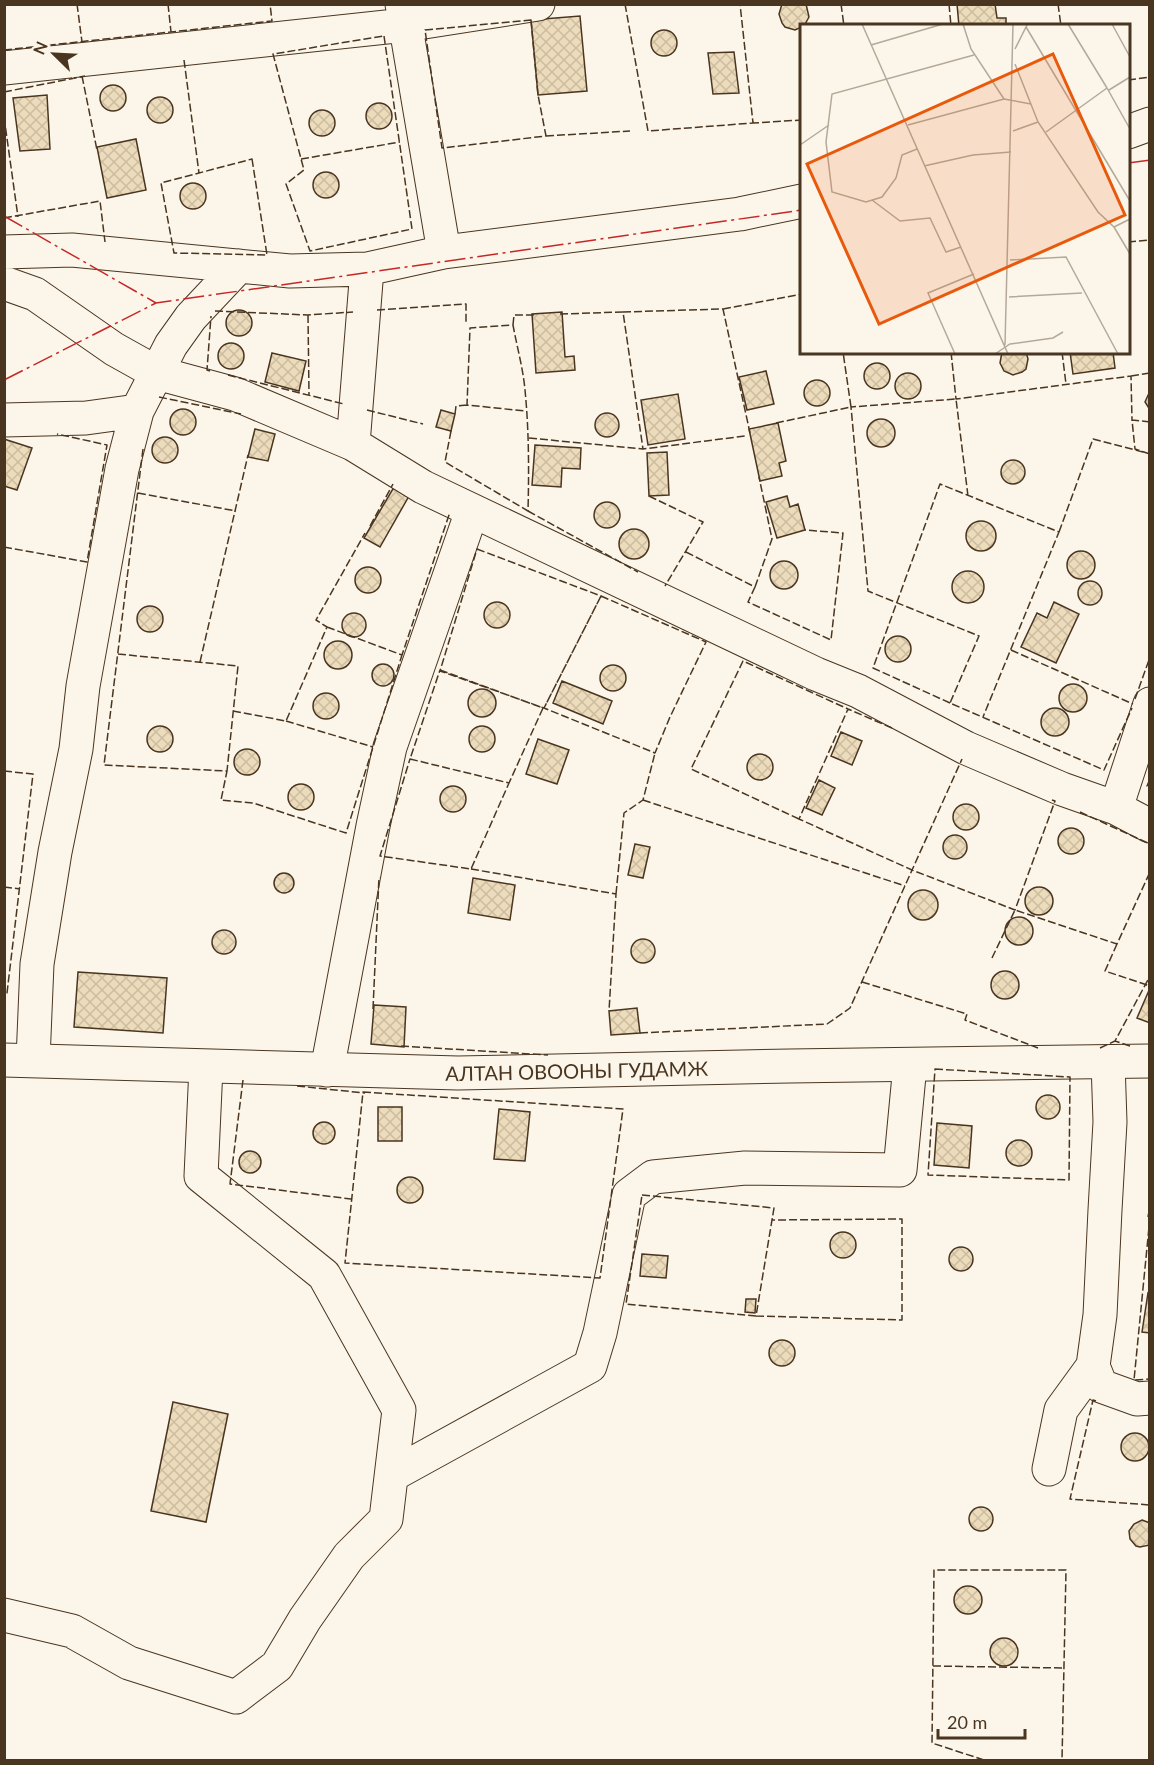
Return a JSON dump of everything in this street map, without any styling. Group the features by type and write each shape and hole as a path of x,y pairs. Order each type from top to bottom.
{"street":[{"path":"4,68 403,15 538,4"},
{"path":"403,15 444,252"},
{"path":"1130,131 1149,124"},
{"path":"4,252 72,250 290,271 367,268 444,252 740,214 800,201"},
{"path":"19,1060 76,749 83,686 120,480 137,411 171,345 191,317 239,266"},
{"path":"353,444 367,268"},
{"path":"4,283 35,294 114,349 157,373 235,394 353,444 423,487 472,511 816,674 858,691 966,748 1062,789 1116,808 1149,826"},
{"path":"4,420 86,418 137,411"},
{"path":"327,1070 390,747 472,511"},
{"path":"1116,808 1149,704"},
{"name":"АЛТАН ОВООНЫ ГУДАМЖ","path":"19,1060 458,1073 1149,1061"},
{"path":"1049,1469 1061,1410 1093,1366 1100,1315 1107,1188 1110,1122 1108,1062"},
{"path":"392,1475 590,1366 600,1334 629,1195 654,1177 745,1168 900,1170 910,1065"},
{"path":"4,1615 72,1631 129,1663 236,1696 277,1666 305,1618 349,1556 386,1520 399,1410 324,1275 201,1176 206,1067"},
{"path":"1093,1366 1101,1386 1137,1399 1149,1398"}],"building":[{"path":"782,4 806,4 809,17 805,24 800,24 800,28 795,30 785,27 779,14"},
{"path":"957,4 995,4 997,18 1006,18 1006,24 959,24"},
{"path":"580,16 587,91 538,95 531,20"},
{"path":"664,30 673,34 677,43 673,52 664,56 655,52 651,43 655,34"},
{"path":"734,52 739,93 713,94 708,53"},
{"path":"113,85 122,89 126,98 122,107 113,111 104,107 100,98 104,89"},
{"path":"47,95 50,149 20,151 13,98"},
{"path":"160,97 169,101 173,110 169,119 160,123 151,119 147,110 151,101"},
{"path":"379,103 388,107 392,116 388,125 379,129 370,125 366,116 370,107"},
{"path":"322,110 331,114 335,123 331,132 322,136 313,132 309,123 313,114"},
{"path":"136,139 146,190 107,198 97,147"},
{"path":"326,172 335,176 339,185 335,194 326,198 317,194 313,185 317,176"},
{"path":"193,183 202,187 206,196 202,205 193,209 184,205 180,196 184,187"},
{"path":"239,310 248,314 252,323 248,332 239,336 230,332 226,323 230,314"},
{"path":"562,312 565,357 574,356 575,370 536,373 532,314"},
{"path":"231,343 240,347 244,356 240,365 231,369 222,365 218,356 222,347"},
{"path":"272,353 306,361 299,391 265,382"},
{"path":"1002,354 1027,354 1028,359 1026,369 1013,375 1004,371 1000,363"},
{"path":"1070,354 1113,354 1115,368 1073,374"},
{"path":"877,363 887,366 890,376 887,386 877,389 867,386 864,376 867,366"},
{"path":"766,371 774,404 747,410 739,377"},
{"path":"908,373 918,376 921,386 918,396 908,399 898,396 895,386 898,376"},
{"path":"817,380 826,384 830,393 826,402 817,406 808,402 804,393 808,384"},
{"path":"1150,391 1150,410 1145,402"},
{"path":"678,394 685,439 648,445 641,400"},
{"path":"183,409 192,413 196,422 192,431 183,435 174,431 170,422 174,413"},
{"path":"441,410 455,414 451,431 436,427"},
{"path":"607,413 616,416 619,425 616,434 607,437 598,434 595,425 598,416"},
{"path":"881,419 891,423 895,433 891,443 881,447 871,443 867,433 871,423"},
{"path":"778,423 786,461 779,463 782,476 760,481 749,429"},
{"path":"255,429 275,434 268,461 248,457"},
{"path":"165,437 174,441 178,450 174,459 165,463 156,459 152,450 156,441"},
{"path":"4,439 32,448 17,490 4,486"},
{"path":"535,445 581,448 580,469 562,468 561,487 532,485"},
{"path":"667,452 669,495 649,496 647,453"},
{"path":"1013,460 1021,464 1025,472 1021,480 1013,484 1005,480 1001,472 1005,464"},
{"path":"394,487 409,496 380,547 364,538"},
{"path":"787,496 790,507 798,504 805,530 777,538 766,502"},
{"path":"607,502 616,506 620,515 616,524 607,528 598,524 594,515 598,506"},
{"path":"981,521 992,525 996,536 992,547 981,551 970,547 966,536 970,525"},
{"path":"634,529 640,530 648,538 648,550 640,558 634,559 628,558 620,550 619,544 620,538 628,530"},
{"path":"1081,551 1091,555 1095,565 1091,575 1081,579 1071,575 1067,565 1071,555"},
{"path":"784,561 794,565 798,575 794,585 784,589 774,585 770,575 774,565"},
{"path":"368,567 378,570 381,580 378,590 368,593 358,590 355,580 358,570"},
{"path":"968,571 979,576 984,587 979,598 968,603 957,598 952,587 957,576"},
{"path":"1090,581 1099,584 1102,593 1099,602 1090,605 1081,602 1078,593 1081,584"},
{"path":"497,602 506,606 510,615 506,624 497,628 488,624 484,615 488,606"},
{"path":"1054,602 1079,614 1056,663 1021,647 1037,613 1047,618"},
{"path":"150,606 159,610 163,619 159,628 150,632 141,628 137,619 141,610"},
{"path":"354,613 363,616 366,625 363,634 354,637 345,634 342,625 345,616"},
{"path":"898,636 907,640 911,649 907,658 898,662 889,658 885,649 889,640"},
{"path":"338,641 348,645 352,655 348,665 338,669 328,665 324,655 328,645"},
{"path":"383,664 391,667 394,675 391,683 383,686 375,683 372,675 375,667"},
{"path":"613,665 622,669 626,678 622,687 613,691 604,687 600,678 604,669"},
{"path":"562,681 612,701 603,724 553,703"},
{"path":"1073,684 1083,688 1087,698 1083,708 1073,712 1063,708 1059,698 1063,688"},
{"path":"482,689 492,693 496,703 492,713 482,717 472,713 468,703 472,693"},
{"path":"326,693 335,697 339,706 335,715 326,719 317,715 313,706 317,697"},
{"path":"1055,708 1065,712 1069,722 1065,732 1055,736 1045,732 1041,722 1045,712"},
{"path":"160,726 169,730 173,739 169,748 160,752 151,748 147,739 151,730"},
{"path":"482,726 491,730 495,739 491,748 482,752 473,748 469,739 473,730"},
{"path":"841,732 862,741 852,765 831,756"},
{"path":"538,739 569,750 557,784 526,774"},
{"path":"247,749 256,753 260,762 256,771 247,775 238,771 234,762 238,753"},
{"path":"760,754 770,757 773,767 770,777 760,780 750,777 747,767 750,757"},
{"path":"819,780 835,788 822,815 806,808"},
{"path":"301,784 310,788 314,797 310,806 301,810 292,806 288,797 292,788"},
{"path":"453,786 462,790 466,799 462,808 453,812 444,808 440,799 444,790"},
{"path":"966,804 976,807 979,817 976,827 966,830 956,827 953,817 956,807"},
{"path":"1071,828 1081,831 1084,841 1081,851 1071,854 1061,851 1058,841 1061,831"},
{"path":"955,835 964,838 967,847 964,856 955,859 946,856 943,847 946,838"},
{"path":"635,844 650,847 643,878 628,875"},
{"path":"280,873 288,873 294,879 294,887 288,893 280,893 274,887 274,879"},
{"path":"473,878 515,885 510,920 468,913"},
{"path":"1039,887 1049,891 1053,901 1049,911 1039,915 1029,911 1025,901 1029,891"},
{"path":"923,890 934,894 938,905 934,916 923,920 912,916 908,905 912,894"},
{"path":"1019,917 1029,921 1033,931 1029,941 1019,945 1009,941 1005,931 1009,921"},
{"path":"224,930 233,933 236,942 233,951 224,954 215,951 212,942 215,933"},
{"path":"643,939 648,940 654,946 654,956 648,962 643,963 638,962 632,956 631,951 632,946 638,940"},
{"path":"1005,971 1015,975 1019,985 1015,995 1005,999 995,995 991,985 995,975"},
{"path":"78,972 167,978 163,1033 74,1027"},
{"path":"1150,988 1150,1023 1137,1018"},
{"path":"374,1005 406,1007 404,1047 371,1044"},
{"path":"637,1008 640,1033 611,1035 609,1011"},
{"path":"1048,1095 1053,1096 1059,1102 1059,1112 1053,1118 1048,1119 1043,1118 1037,1112 1036,1107 1037,1102 1043,1096"},
{"path":"378,1107 402,1107 402,1141 378,1141"},
{"path":"499,1109 530,1112 525,1161 494,1159"},
{"path":"324,1122 332,1125 335,1133 332,1141 324,1144 316,1141 313,1133 316,1125"},
{"path":"937,1123 972,1126 969,1168 934,1165"},
{"path":"1019,1140 1029,1143 1032,1153 1029,1163 1019,1166 1009,1163 1006,1153 1009,1143"},
{"path":"246,1151 254,1151 261,1158 261,1166 254,1173 246,1173 239,1166 239,1158"},
{"path":"410,1177 420,1180 423,1190 420,1200 410,1203 400,1200 397,1190 400,1180"},
{"path":"843,1232 852,1236 856,1245 852,1254 843,1258 834,1254 830,1245 834,1236"},
{"path":"956,1247 966,1247 973,1254 973,1264 966,1271 956,1271 949,1264 949,1254"},
{"path":"642,1254 668,1256 666,1278 640,1276"},
{"path":"1148,1293 1150,1294 1150,1333 1142,1332"},
{"path":"746,1299 756,1299 755,1313 745,1312"},
{"path":"782,1340 791,1344 795,1353 791,1362 782,1366 773,1362 769,1353 773,1344"},
{"path":"173,1402 228,1414 206,1522 151,1511"},
{"path":"1135,1433 1145,1437 1149,1447 1145,1457 1135,1461 1125,1457 1121,1447 1125,1437"},
{"path":"981,1507 990,1510 993,1519 990,1528 981,1531 972,1528 969,1519 972,1510"},
{"path":"1142,1520 1150,1523 1150,1545 1140,1547 1130,1539 1129,1531 1134,1524"},
{"path":"968,1586 978,1590 982,1600 978,1610 968,1614 958,1610 954,1600 958,1590"},
{"path":"1004,1638 1014,1642 1018,1652 1014,1662 1004,1666 994,1662 990,1652 994,1642"}],"fence":[{"path":"77,4 82,42"},
{"path":"168,4 171,32"},
{"path":"4,50 272,21 270,4"},
{"path":"625,4 648,131 753,123 740,4"},
{"path":"841,4 844,24"},
{"path":"949,4 951,24"},
{"path":"1058,4 1061,24"},
{"path":"531,20 538,95 546,136 442,148 425,30 531,20"},
{"path":"384,36 412,229 310,251 286,184 304,170 273,54 384,36"},
{"path":"184,60 199,173"},
{"path":"82,76 97,150"},
{"path":"4,92 85,76"},
{"path":"1130,80 1150,77"},
{"path":"4,117 18,217"},
{"path":"753,121 753,123 800,120"},
{"path":"546,136 630,131"},
{"path":"301,159 400,142"},
{"path":"252,159 267,255 174,253 161,183 252,159"},
{"path":"4,218 100,201 105,242"},
{"path":"1130,242 1150,240"},
{"path":"723,309 800,294"},
{"path":"377,310 466,304 466,322"},
{"path":"623,312 723,309 750,433"},
{"path":"215,311 308,315 353,312"},
{"path":"560,314 623,312 643,449"},
{"path":"308,315 309,395"},
{"path":"513,325 514,315 536,315"},
{"path":"210,371 207,370 211,316"},
{"path":"451,431 445,462 528,511 526,405 523,374 513,325 470,328 467,405 525,411"},
{"path":"776,423 851,407 843,354"},
{"path":"951,354 956,399 1131,376 1132,420"},
{"path":"1062,354 1066,384"},
{"path":"1131,376 1150,373"},
{"path":"228,375 344,404"},
{"path":"159,397 241,414"},
{"path":"968,496 956,399 851,407 868,591 979,636 950,703 1104,770 1132,708"},
{"path":"455,414 456,406 467,405"},
{"path":"367,410 423,424"},
{"path":"1150,422 1132,420 1135,449 1150,454"},
{"path":"4,547 87,562 107,445 57,434"},
{"path":"529,438 643,449 745,436"},
{"path":"1059,532 1093,439 1143,452"},
{"path":"143,449 104,765 227,771 221,800 253,803 346,833 402,655"},
{"path":"200,662 248,455"},
{"path":"755,587 772,539 759,477"},
{"path":"370,526 393,484"},
{"path":"950,703 873,668 940,484 1059,532 983,717"},
{"path":"138,493 236,511"},
{"path":"649,496 703,522 665,586"},
{"path":"528,511 638,572"},
{"path":"327,627 402,655 450,512"},
{"path":"686,552 755,587 748,602 831,640 843,533 805,530"},
{"path":"233,711 286,721 327,627 316,620 365,533"},
{"path":"477,549 601,596 544,708 440,671 477,549"},
{"path":"601,596 706,642 655,753 544,708 601,596"},
{"path":"1011,650 1133,704"},
{"path":"118,654 238,666 227,771"},
{"path":"1135,699 1150,657"},
{"path":"799,819 691,769 743,661 848,709"},
{"path":"440,670 543,708 509,783 410,759 440,670"},
{"path":"892,728 848,709 799,819 912,870 1015,910 1055,801 1052,800"},
{"path":"286,721 373,747"},
{"path":"616,894 624,813 643,800 655,753"},
{"path":"410,759 509,783 471,869 380,856 410,759"},
{"path":"640,1033 827,1024 850,1008 962,759"},
{"path":"4,771 33,774 7,993 4,993"},
{"path":"1150,779 1147,786 1150,787"},
{"path":"643,800 905,886"},
{"path":"1080,812 1150,844"},
{"path":"471,869 616,894 609,1011"},
{"path":"992,958 1015,910 1117,944 1150,872"},
{"path":"373,1009 379,877"},
{"path":"4,887 20,889"},
{"path":"1117,944 1105,971 1150,986"},
{"path":"1130,1046 1115,1041 1150,976"},
{"path":"862,982 967,1014 965,1020 1038,1048"},
{"path":"1100,1048 1115,1041"},
{"path":"401,1046 548,1055"},
{"path":"935,1069 1070,1077 1069,1180 928,1175 935,1069"},
{"path":"243,1080 230,1184 351,1199"},
{"path":"297,1086 365,1093"},
{"path":"363,1092 623,1109 600,1278 345,1263 363,1092"},
{"path":"642,1195 774,1208 756,1316 626,1304 642,1195"},
{"path":"1148,1217 1150,1206"},
{"path":"1150,1217 1134,1380 1150,1379"},
{"path":"756,1316 902,1320 902,1219 772,1220"},
{"path":"1096,1401 1093,1400 1070,1499 1150,1505"},
{"path":"984,1760 932,1743 934,1570 1066,1570 1062,1760"},
{"path":"933,1666 1064,1668"}],"power":[{"path":"1130,163 1150,160"},
{"path":"4,380 156,303 800,210"},
{"path":"4,216 156,303"}]}
